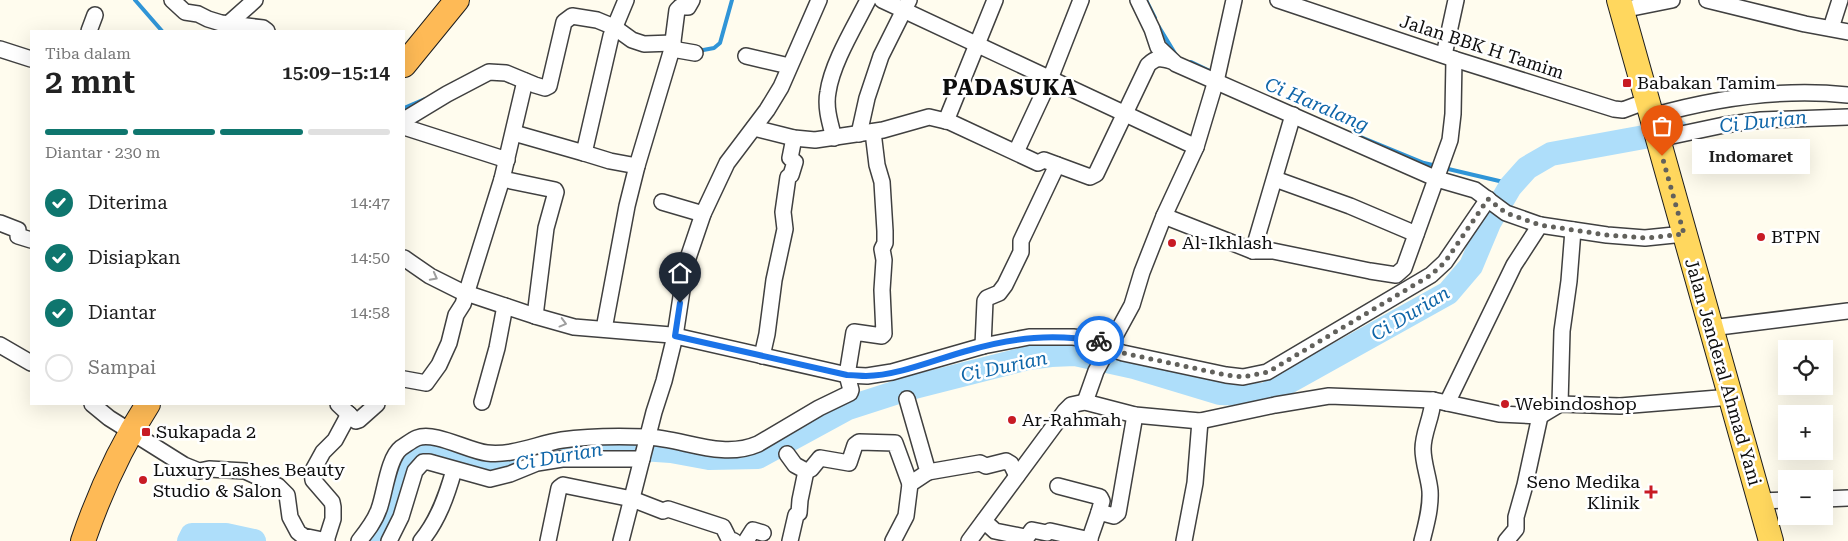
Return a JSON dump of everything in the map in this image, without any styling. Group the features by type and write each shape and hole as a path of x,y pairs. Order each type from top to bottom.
{"highway":[{"path":"405,64 458,0"},
{"path":"83,541 130,431 147,405"}],"main road":[{"name":"Jalan Jenderal Ahmad Yani","path":"1620,5 1771,541"}],"street":[{"path":"172,0 185,12 228,24 263,28 266,30"},
{"path":"228,24 255,0"},
{"path":"584,153 612,32 626,0"},
{"path":"604,329 627,206 672,46 677,10 680,7 690,6 692,0"},
{"path":"621,541 675,336 684,271 704,214 728,163 781,87 819,0"},
{"path":"834,138 827,108 828,92 839,58 868,0"},
{"path":"882,0 907,6 976,45 1196,147"},
{"path":"946,121 995,0"},
{"path":"1016,152 1050,79 1081,0"},
{"path":"1138,0 1152,29 1158,47 1171,61"},
{"path":"1085,402 1099,366 1132,305 1142,272 1164,216 1196,147 1218,75 1234,0"},
{"name":"Jalan BBK H Tamim","path":"1278,0 1449,57 1619,110 1654,124"},
{"path":"1164,216 1253,250 1273,251 1396,275 1404,268 1450,140 1453,114 1449,57 1456,0"},
{"path":"1620,5 1672,0"},
{"path":"1707,0 1740,3 1804,24 1848,32"},
{"path":"1830,28 1840,0"},
{"path":"359,541 376,516 391,467 399,450 421,438 434,438 487,453 506,453 562,440 645,448 731,450 750,448 793,425 819,408 850,393 847,375 854,332 882,336 884,334 882,283 884,260 882,249 885,243 885,231 882,182 866,133 867,98 880,56 907,6"},
{"path":"89,30 95,15"},
{"path":"405,119 488,72 506,73 545,88 549,86 564,22 566,18 572,16 597,20 612,32 644,44 672,46 695,54"},
{"path":"0,48 30,60"},
{"path":"746,56 790,66"},
{"path":"754,128 794,138 811,140 866,133 929,118 946,121 1038,163 1044,160 1090,177 1096,174 1148,65 1154,59 1160,58 1171,61 1189,71 1218,75 1293,116 1440,172 1475,190 1504,212 1540,225 1646,238 1684,234"},
{"path":"405,379 426,383 439,365 449,343 456,315 461,309 502,179 525,81"},
{"path":"1654,124 1682,107 1750,95 1803,93 1848,95"},
{"path":"1253,250 1293,116"},
{"path":"1654,124 1724,125 1761,120 1848,116"},
{"path":"405,127 507,160"},
{"path":"514,133 610,161 637,166"},
{"path":"762,356 767,334 774,280 786,230 783,212 788,178 791,175 794,162 790,158 794,138"},
{"path":"983,346 985,301 987,298 999,293 1005,285 1020,252 1021,241 1057,165"},
{"path":"502,179 555,190 556,192 546,228 535,316"},
{"path":"1275,179 1350,206 1416,234"},
{"path":"405,259 430,276 466,293 535,316 574,326 675,336 847,375 867,376 892,372 983,346 1029,337 1051,336 1073,337 1123,353 1243,377 1268,372 1431,275 1445,262 1488,199"},
{"path":"662,202 704,214"},
{"path":"0,223 18,230 18,236 30,240"},
{"path":"1422,541 1429,510 1430,492 1423,451 1425,431 1514,265 1540,225"},
{"path":"1560,404 1562,331 1569,281 1573,230"},
{"path":"482,402 505,306"},
{"path":"1711,328 1848,311"},
{"path":"0,345 30,362"},
{"path":"969,541 1064,411 1071,405 1085,402 1135,416 1200,421 1275,404 1329,396 1440,402 1499,414 1540,416 1560,404 1620,406 1731,397"},
{"path":"907,399 928,472"},
{"path":"93,405 184,465 199,471 209,469 245,471 278,486 287,495 290,517 298,532 303,536 326,541 333,519 332,502 313,480 312,472 323,452 336,440 344,409"},
{"path":"344,409 354,420 359,420 376,405"},
{"path":"1099,512 1114,516 1118,513 1135,416"},
{"path":"1506,541 1516,529 1516,517 1526,485 1540,416"},
{"path":"1184,541 1195,483 1200,421"},
{"path":"806,471 811,469 820,458 849,463 855,446 859,442 895,443 910,484 906,516 893,541"},
{"path":"421,541 440,511 450,444"},
{"path":"389,541 401,517 421,463 425,462 448,467 490,479 562,458 604,458 645,448"},
{"path":"786,454 795,465 806,471"},
{"path":"910,484 928,472 980,463 986,466 1006,461 1011,464 1017,476"},
{"path":"790,541 796,515 800,513 800,500 806,471"},
{"path":"548,541 561,485 632,499 663,511 668,509 723,527 729,539 734,541"},
{"path":"984,521 995,531 1025,537 1032,530 1047,533 1050,530 1089,540 1102,501 1100,497 1058,486"},
{"path":"1833,499 1848,498"},
{"path":"1760,501 1778,500"},
{"path":"746,541 753,530 763,533"}],"waterway":[{"path":"135,0 161,30"},
{"path":"698,51 714,48 720,43 732,0"},
{"name":"Ci Haralang","path":"1146,0 1155,18"},
{"name":"Ci Haralang","path":"1159,27 1176,55"},
{"name":"Ci Haralang","path":"1191,62 1212,72"},
{"path":"405,108 425,99"},
{"name":"Ci Durian","path":"377,541 397,506 417,449 439,445 492,469 598,446 671,451 709,458 758,457 848,408 910,388 1028,358 1051,355 1075,354 1134,367 1220,393 1265,395 1448,293 1471,266 1489,223 1510,187 1527,168 1551,154 1677,131"},
{"name":"Ci Haralang","path":"1351,133 1424,163 1437,166"},
{"name":"Ci Haralang","path":"1444,168 1512,184"},
{"name":"Ci Durian","path":"189,541 192,535 226,535 254,541"}],"way so far":[{"path":"1099,341 1111,342 1108,348 1123,353 1202,371 1243,377 1268,372 1431,275 1453,252 1488,199 1506,213 1540,225 1607,235 1646,238 1684,234 1662,156"}],"place":[{"name":"Babakan Tamim","path":"1627,83"},
{"name":"Indomaret","path":"1662,156"},
{"name":"BTPN","path":"1761,237"},
{"name":"Al-Ikhlash","path":"1172,243"},
{"name":"Webindoshop","path":"1505,404"},
{"name":"Ar-Rahmah","path":"1012,420"},
{"name":"Sukapada 2","path":"146,432"},
{"name":"Luxury Lashes Beauty Studio & Salon","path":"143,480"},
{"name":"Seno Medika Klinik","path":"1651,492"}],"district":[{"name":"PADASUKA","path":"1010,87"}],"route":[{"path":"680,303 675,336 847,375 867,376 892,372 983,346 1029,337 1073,337 1099,341"}]}
